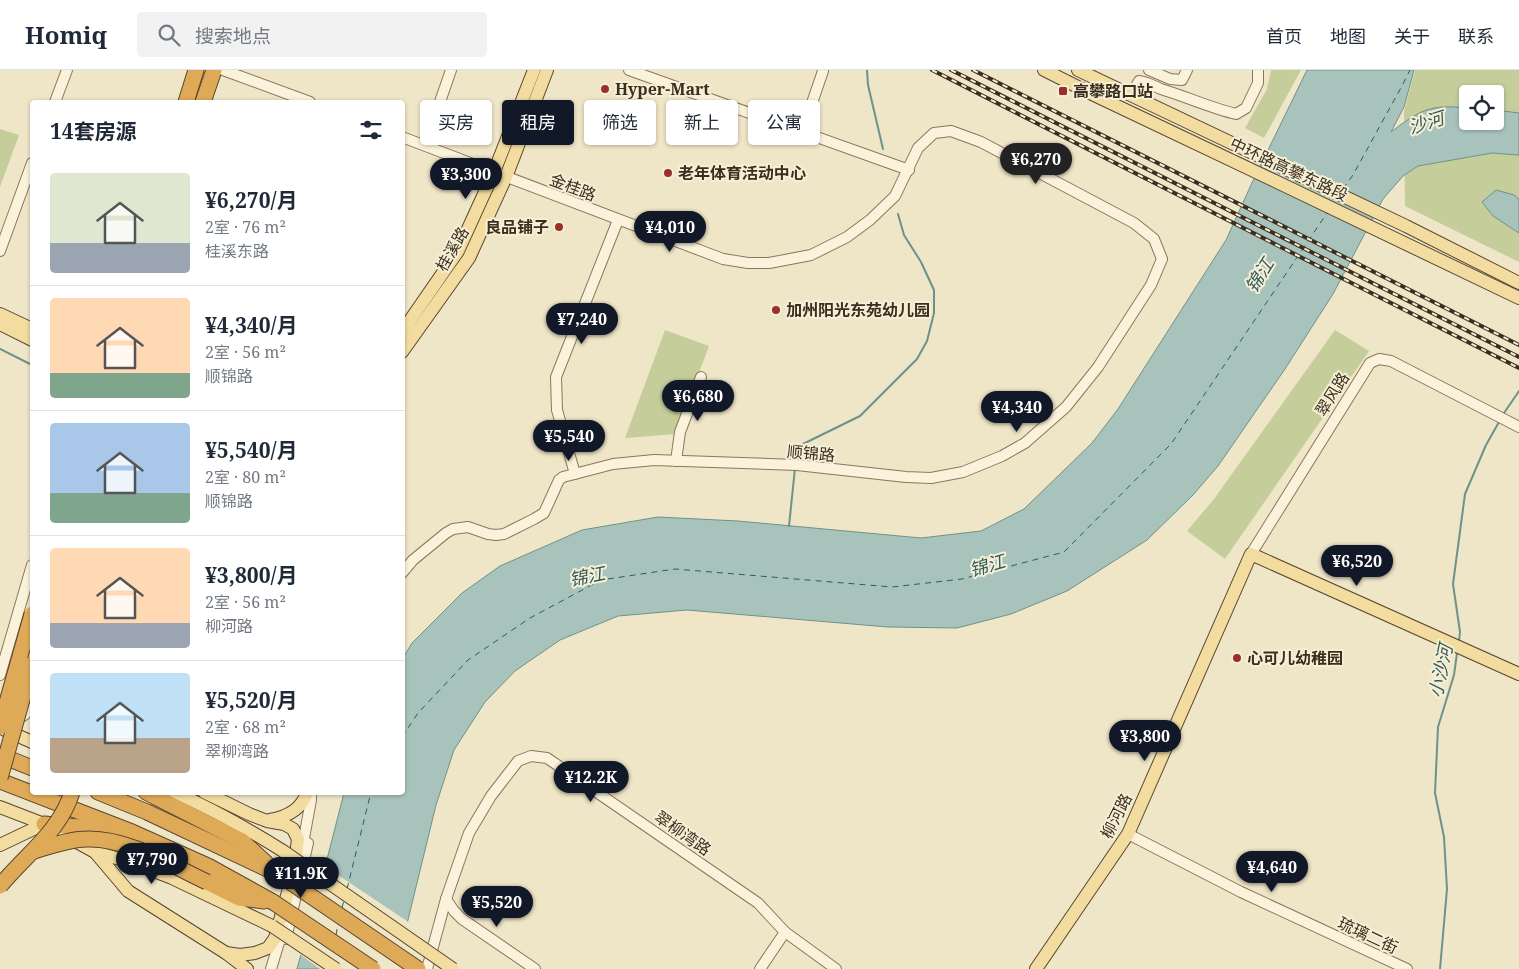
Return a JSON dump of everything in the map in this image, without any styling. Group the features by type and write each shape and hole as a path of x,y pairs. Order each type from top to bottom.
{"highway":[{"path":"187,100 195,70"},
{"path":"204,100 214,70"},
{"path":"0,728 30,621"},
{"path":"30,671 0,779 30,791"},
{"path":"0,675 30,683"},
{"path":"0,687 10,688 30,697"},
{"path":"0,755 30,767"},
{"path":"40,795 132,832 208,866 273,902 373,969"},
{"path":"0,886 57,824 69,803 71,795"},
{"path":"105,795 147,812 280,875"},
{"path":"152,796 242,841 280,875 418,969"},
{"path":"44,824 132,832"},
{"path":"34,851 85,839 99,839 135,848 239,898 273,902"}],"main road":[{"name":"桂溪路","path":"405,348 469,258 500,174 534,70"},
{"name":"桂溪路","path":"405,328 458,251 500,174 547,70"},
{"name":"中环路高攀东路段","path":"1044,70 1519,298"},
{"name":"中环路高攀东路段","path":"1078,70 1406,226 1519,283"},
{"path":"0,314 30,328"},
{"path":"0,324 30,339"},
{"path":"1251,554 1519,674"},
{"name":"柳河路","path":"1036,969 1128,834 1251,554"},
{"path":"0,728 30,741"},
{"path":"180,795 261,837 453,969"},
{"path":"210,795 249,814 268,821 284,824 293,829 298,839 294,872 275,938 268,948 255,953 226,953"},
{"path":"268,821 280,818 296,810 306,795"},
{"path":"0,807 44,824 95,852 130,862 172,878 272,926 336,969"},
{"path":"0,845 44,824"},
{"path":"95,852 128,890 226,953 247,969"}],"street":[{"path":"56,100 67,70"},
{"path":"181,100 195,70"},
{"path":"208,100 214,70"},
{"path":"223,70 305,100"},
{"path":"441,100 451,70"},
{"path":"629,70 748,113"},
{"path":"1149,70 1170,79 1182,80 1187,70"},
{"path":"1132,95 1139,81 1180,94 1212,108 1236,114 1246,108 1258,83 1258,70"},
{"path":"813,100 823,72"},
{"name":"金桂路","path":"425,145 723,259 748,263 769,263 812,255 847,237 870,220 895,196 918,148 934,133 951,131 981,142 1134,223 1154,238 1162,259"},
{"name":"金桂路","path":"405,138 420,143"},
{"path":"820,138 909,170"},
{"path":"0,251 30,168"},
{"path":"575,474 557,410 556,377 618,220"},
{"name":"顺锦路","path":"405,569 413,560 453,529 468,527 488,534 504,534 544,513 559,480 563,477 613,464 654,460 794,465 931,478 963,472 1002,456 1025,443 1066,407 1098,367 1150,285 1162,259"},
{"name":"翠风路","path":"1251,554 1370,363 1379,359 1391,361 1514,425"},
{"path":"676,461 680,432 701,377"},
{"path":"0,675 30,572"},
{"path":"0,715 10,719 19,719 27,714 30,707"},
{"name":"翠柳湾路","path":"427,969 446,899 469,833 491,796 518,761 531,756 547,758 758,903 785,932 836,969"},
{"path":"274,967 292,896 311,795"},
{"path":"274,967 286,941 317,795"},
{"name":"琉璃二街","path":"1128,834 1242,892 1407,969"},
{"path":"446,899 462,919 535,969"},
{"path":"438,929 447,919 462,919"},
{"path":"760,969 785,932"}],"green space":[{"path":"1271,70 1301,70 1264,138 1245,128 1267,89"},
{"path":"1415,70 1519,70 1519,262 1405,206 1404,111"},
{"path":"0,129 19,135 0,187"},
{"path":"665,330 709,346 676,434 625,438"},
{"path":"1335,330 1369,351 1225,559 1187,531 1214,499"}],"water":[{"path":"1307,70 1414,70 1404,107 1391,132 1410,118 1434,108 1459,107 1459,130 1504,130 1504,111 1519,113 1519,155 1492,153 1418,166 1403,176 1383,199 1333,294 1285,369 1218,466 1193,495 1147,540 1067,591 1011,614 957,628 888,627 687,610 618,616 560,640 515,671 485,702 454,750 436,805 396,969 297,969 343,795 405,795 405,655 412,643 462,593 500,566 582,530 658,517 738,521 921,538 981,531 1024,509 1092,443 1118,409 1226,240"},
{"path":"1496,190 1514,195 1519,199 1519,233 1493,216 1482,202"}],"pier":[{"path":"323,865 410,923 398,969 320,969 298,953"}],"waterway":[{"path":"867,70 868,85 883,149"},
{"path":"795,461 797,453 803,444 860,416 917,359 927,341 934,313 934,290 921,262 904,235 898,214"},
{"path":"0,349 30,364"},
{"name":"小沙河","path":"1502,416 1519,391"},
{"name":"小沙河","path":"1459,641 1460,632 1453,584 1465,494 1486,445 1499,422"},
{"path":"789,526 795,468"},
{"name":"小沙河","path":"1440,969 1447,889 1444,837 1435,793 1438,727 1454,675 1457,653"}],"ferry route":[{"path":"1343,189 1353,175 1410,70"},
{"path":"405,732 418,713 468,660 530,618 601,580 675,569 892,587 962,579 1064,552 1171,444 1327,213"},
{"path":"347,889 370,795"},
{"path":"342,908 344,900"},
{"path":"336,935 338,924"}],"railway":[{"path":"932,70 1519,368"},
{"path":"951,70 1519,357"},
{"path":"973,70 1519,345"}],"place":[{"name":"Hyper-Mart","path":"605,89"},
{"name":"高攀路口站","path":"1063,91"},
{"name":"老年体育活动中心","path":"668,173"},
{"name":"良品铺子","path":"559,227"},
{"name":"加州阳光东苑幼儿园","path":"776,310"},
{"name":"心可儿幼稚园","path":"1237,658"}],"water label":[{"name":"沙河","path":"1426,122"},
{"name":"锦江","path":"1259,275"},
{"name":"锦江","path":"987,565"},
{"name":"锦江","path":"587,576"}]}
